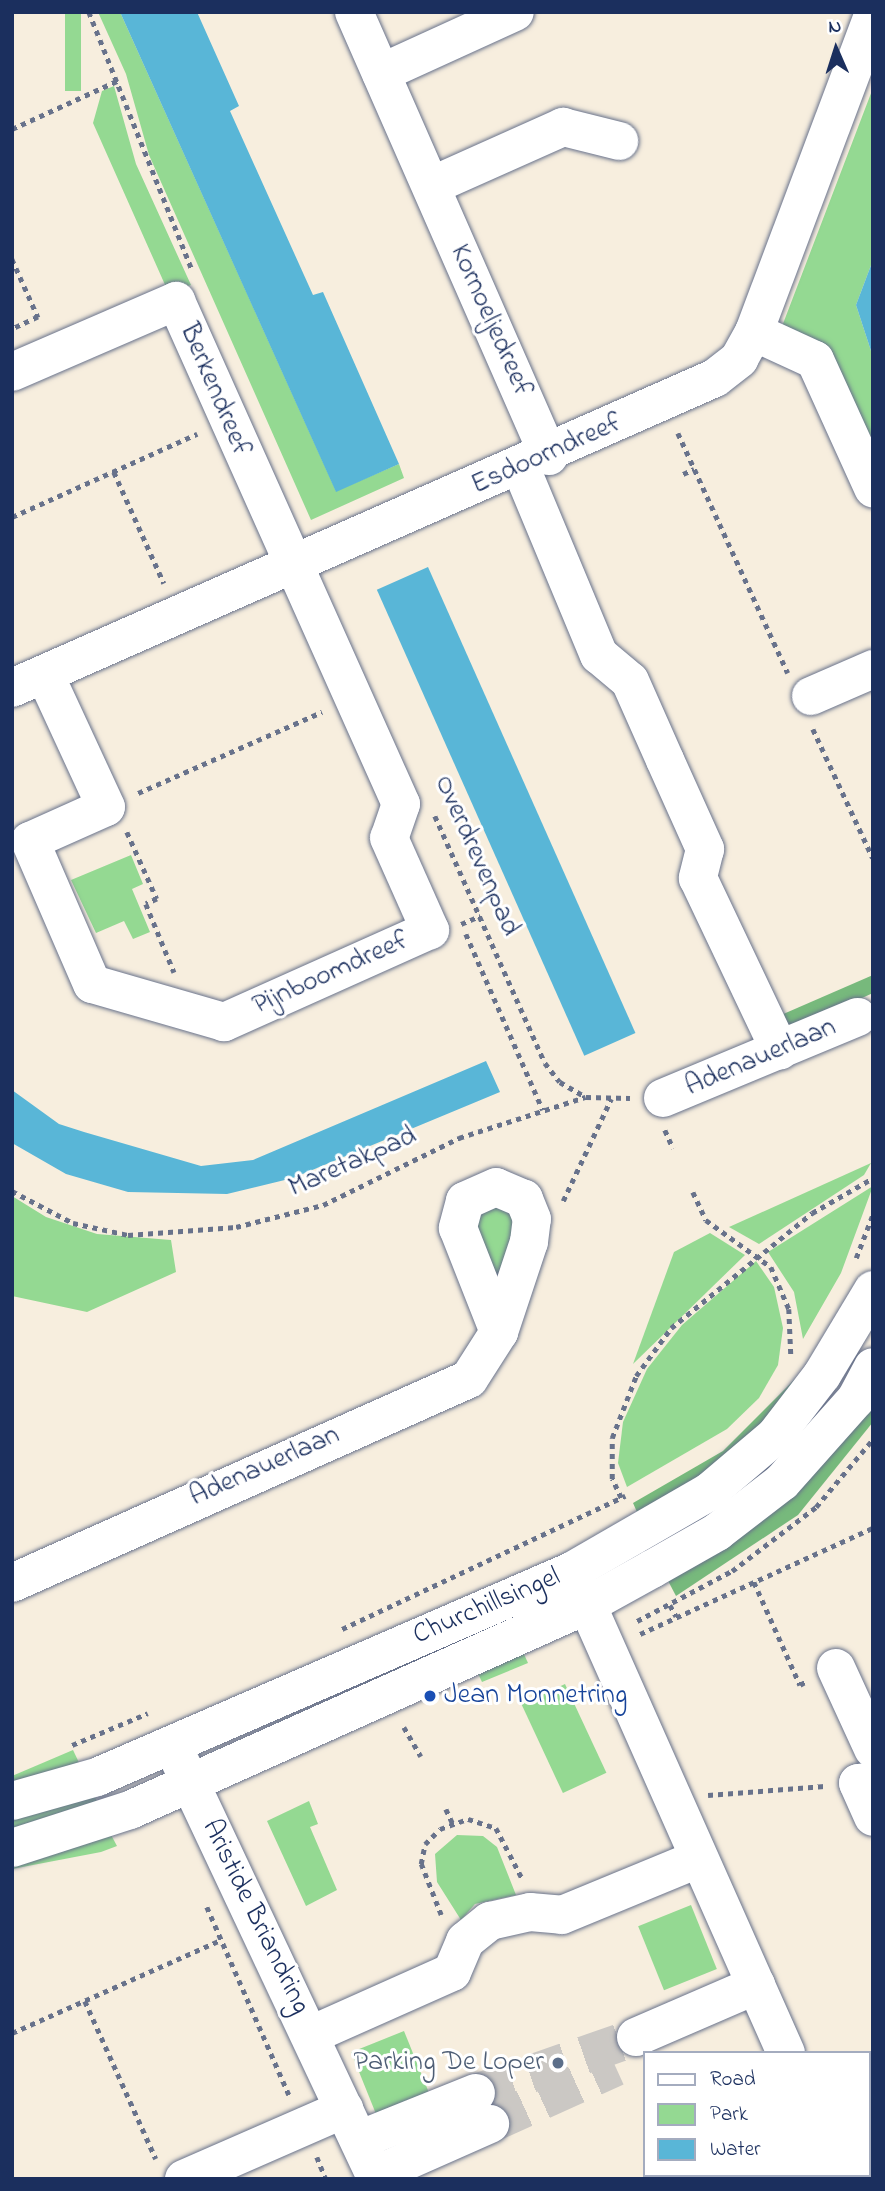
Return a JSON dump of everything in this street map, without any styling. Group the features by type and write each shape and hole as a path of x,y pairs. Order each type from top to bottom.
{"street":[{"name":"Kornoeljedreef","path":"354,12 431,186 535,462 599,655 629,681 705,849 698,878 780,1051"},
{"path":"381,73 515,12"},
{"name":"Esdoorndreef","path":"29,682 535,462 664,403 739,359 754,332 861,18"},
{"path":"431,186 563,127 619,141"},
{"name":"Berkendreef","path":"12,372 176,301 290,567"},
{"path":"754,332 814,360 873,488"},
{"name":"Pijnboomdreef","path":"106,807 30,841 92,984 224,1022 430,930 389,838 401,804 290,567"},
{"path":"804,699 873,669"},
{"path":"29,682 106,807"},
{"name":"Adenauerlaan","path":"654,1098 780,1051 858,1017"},
{"path":"499,1332 458,1228 459,1213 474,1193 496,1187 524,1199 532,1219"},
{"name":"Adenauerlaan","path":"12,1583 469,1379 499,1332 532,1219"},
{"name":"Churchillsingel","path":"12,1801 97,1777 572,1571 709,1492 775,1436 822,1375 863,1276"},
{"name":"Churchillsingel","path":"12,1848 64,1835 190,1783 587,1605 652,1569 717,1532 782,1482 856,1399 873,1367"},
{"path":"572,1571 785,2051"},
{"path":"836,1668 873,1749"},
{"name":"Aristide Briandring","path":"173,1745 313,2034 452,1972 465,1941 490,1921 530,1912 562,1915 698,1859"},
{"path":"865,1782 873,1817"},
{"path":"644,2050 760,1994"},
{"path":"172,2172 303,2126 351,2124 483,2108 376,2177 351,2124 313,2034"}],"path":[{"path":"12,129 119,80"},
{"path":"12,259 38,317 12,329"},
{"path":"664,403 804,699 873,859"},
{"path":"12,517 227,421"},
{"path":"683,474 694,469"},
{"path":"114,472 179,616"},
{"path":"106,807 352,698"},
{"name":"Overdrevenpad","path":"428,801 544,1063 560,1082 586,1097 654,1098"},
{"path":"106,807 118,814 157,899 146,905 191,1012"},
{"path":"462,923 543,1110"},
{"name":"Maretakpad","path":"12,1191 74,1223 128,1235 236,1227 323,1205 459,1138 586,1097"},
{"path":"532,1219 563,1201 611,1099"},
{"path":"637,1535 612,1479 612,1438 636,1376 671,1328 758,1255 873,1178"},
{"path":"693,1192 706,1220 758,1255 783,1287 789,1309 789,1368"},
{"path":"863,1276 873,1214"},
{"name":"Churchillsingel","path":"331,1634 632,1493"},
{"path":"632,1638 873,1528"},
{"path":"652,1569 676,1616"},
{"path":"754,1581 800,1685 836,1668"},
{"path":"97,1734 159,1709"},
{"path":"404,1727 421,1757"},
{"path":"708,1795 865,1782"},
{"path":"446,1808 453,1824"},
{"path":"465,1941 444,1922 421,1864 425,1843 453,1824 468,1819 495,1828 527,1885 530,1912"},
{"name":"Aristide Briandring","path":"200,1892 327,2179"},
{"path":"12,2033 221,1940"},
{"path":"85,2001 172,2172"}],"green space":[{"path":"65,12 81,12 81,91 65,91"},
{"path":"98,12 120,12 336,491 399,464 404,478 311,520 149,155 126,74"},
{"path":"114,86 136,164 191,285 182,288 179,281 166,287 93,123 102,91"},
{"path":"873,88 873,260 856,305 873,357 873,463 781,329"},
{"path":"131,855 143,884 132,889 150,932 133,939 124,921 96,933 71,880"},
{"path":"873,975 873,993 789,1031 781,1015"},
{"path":"871,1163 864,1175 759,1244 729,1227"},
{"path":"873,1186 841,1273 803,1339 794,1292 768,1252"},
{"path":"12,1196 46,1217 97,1234 171,1240 176,1272 87,1312 12,1296"},
{"path":"482,1205 508,1209 517,1227 494,1289 475,1215"},
{"path":"710,1233 745,1255 633,1364 674,1252"},
{"path":"756,1261 774,1287 783,1328 778,1365 759,1398 727,1429 627,1487 618,1463 623,1422 647,1369 682,1325"},
{"path":"798,1376 784,1410 641,1521 633,1503 723,1451"},
{"path":"873,1385 873,1422 798,1515 676,1596 665,1575"},
{"path":"519,1643 528,1663 482,1682 474,1665"},
{"path":"565,1684 606,1773 563,1793 521,1704"},
{"path":"73,1750 83,1771 12,1793 12,1776"},
{"path":"91,1788 99,1806 12,1831 12,1812"},
{"path":"309,1801 318,1824 310,1827 337,1890 306,1906 267,1821"},
{"path":"110,1833 117,1846 101,1852 12,1869 12,1859"},
{"path":"457,1835 483,1836 497,1847 516,1895 475,1904 461,1920 437,1882 435,1854"},
{"path":"691,1905 717,1969 664,1990 638,1926"},
{"path":"404,2031 429,2094 377,2115 351,2052"}],"water":[{"path":"120,12 197,12 239,106 230,111 313,295 323,292 399,464 336,492"},
{"path":"873,260 873,357 856,305"},
{"path":"428,567 635,1033 584,1056 377,590"},
{"path":"486,1061 500,1092 293,1178 227,1194 128,1192 66,1174 12,1143 12,1090 59,1124 201,1166 253,1160"}],"tunnel":[{"path":"476,2093 636,2037"},
{"path":"490,2124 616,2067"}],"place":[{"name":"Jean Monnetring","path":"430,1696"},
{"name":"Parking De Loper","path":"558,2063"}]}
